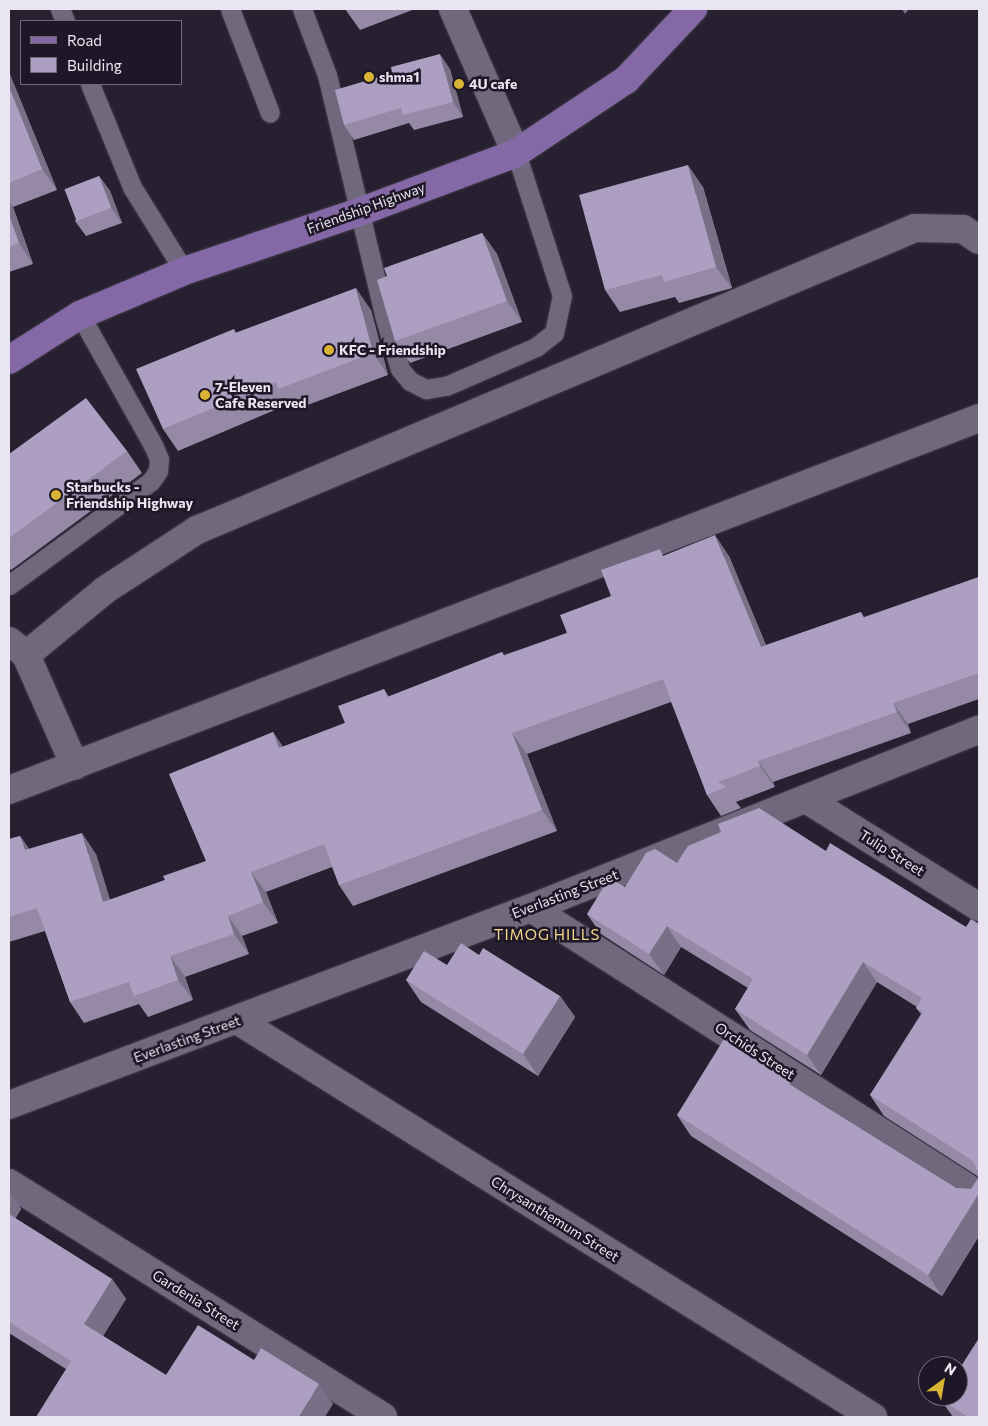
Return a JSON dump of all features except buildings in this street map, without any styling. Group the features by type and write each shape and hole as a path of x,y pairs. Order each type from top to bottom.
{"main road":[{"name":"Friendship Highway","path":"9,360 80,315 184,271 362,211 516,153 626,80 693,9"}],"street":[{"path":"453,9 516,153"},
{"path":"75,766 17,648 197,530 916,228 963,229 979,240"},
{"path":"9,790 979,418"},
{"name":"Everlasting Street","path":"9,1105 531,908 979,730"},
{"name":"Tulip Street","path":"806,799 979,907"},
{"name":"Orchids Street","path":"531,908 979,1194"},
{"name":"Chrysanthemum Street","path":"237,1020 873,1417"},
{"name":"Gardenia Street","path":"9,1183 383,1417"}],"lane":[{"path":"230,9 270,113"},
{"path":"302,9 327,75 362,211 384,315 400,368 410,381 426,389 446,386 536,347 554,333 560,318 562,296 516,153"},
{"path":"90,85 132,187 184,271"},
{"path":"9,585 151,481 158,471 159,459 154,445 80,315"}],"place":[{"name":"shma1","path":"369,77"},
{"name":"4U cafe","path":"459,84"},
{"name":"KFC - Friendship","path":"329,350"},
{"name":"7-Eleven Cafe Reserved","path":"205,395"},
{"name":"Starbucks - Friendship Highway","path":"56,495"}],"district":[{"name":"TIMOG HILLS","path":"547,935"}]}
